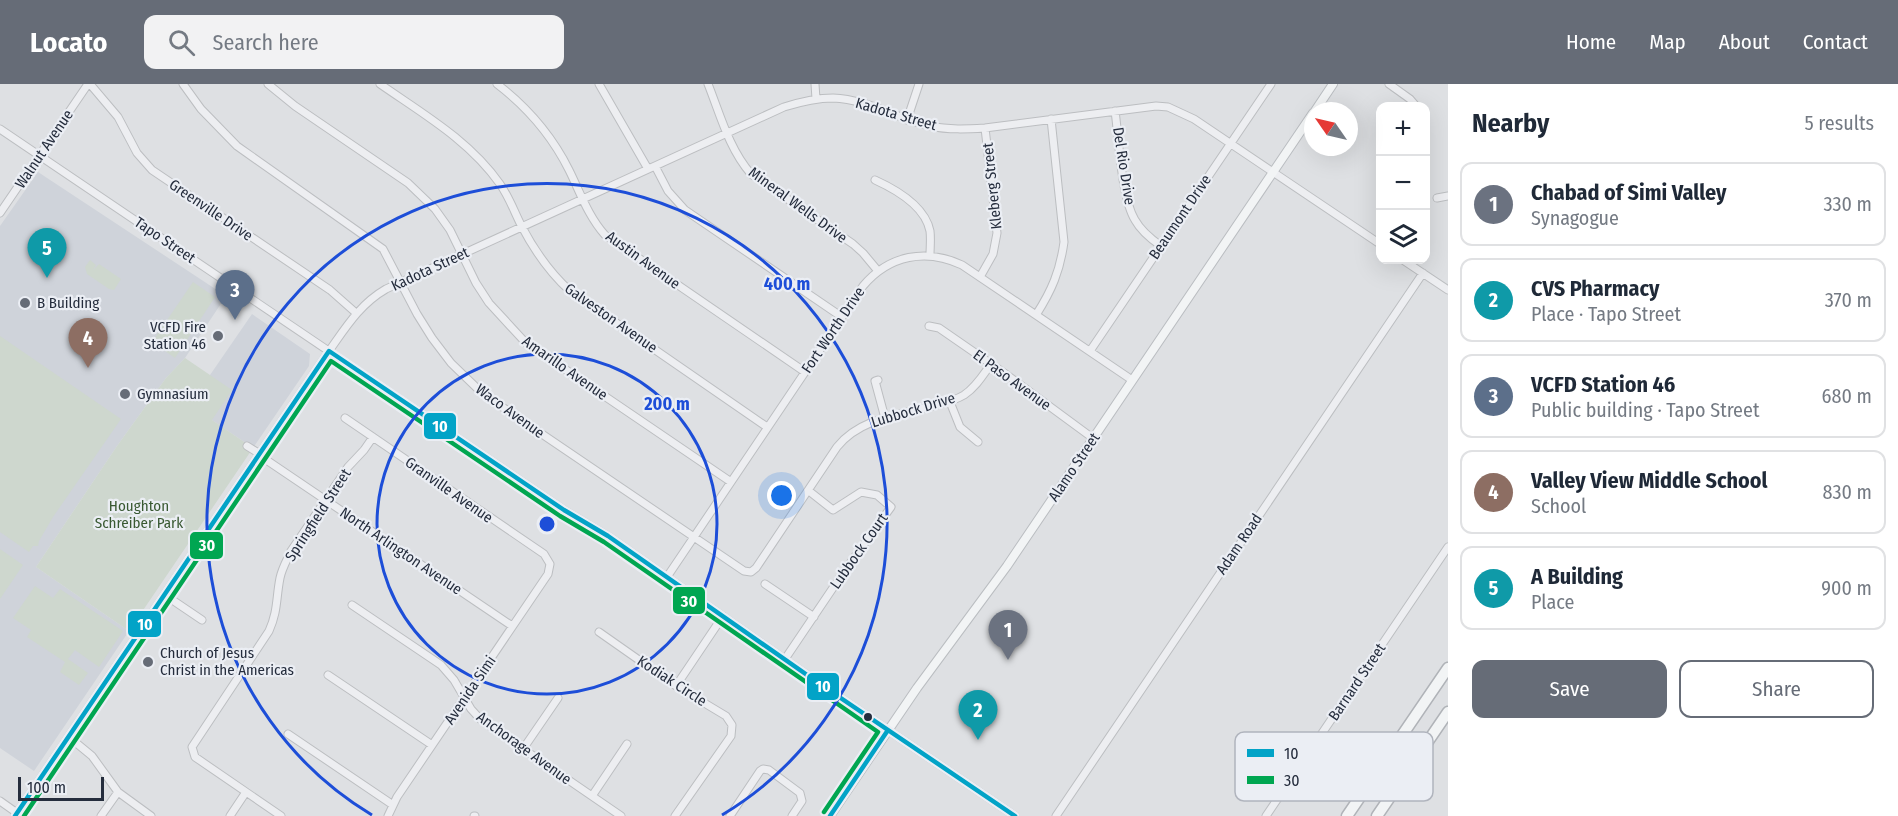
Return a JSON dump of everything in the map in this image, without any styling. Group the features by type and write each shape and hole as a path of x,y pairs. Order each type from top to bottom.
{"highway":[{"path":"1404,732 1448,668"},
{"path":"1433,734 1448,712"},
{"path":"1347,816 1357,801"},
{"path":"1377,816 1387,801"}],"main road":[{"name":"Alamo Street","path":"1321,102 1333,84"},
{"name":"Alamo Street","path":"830,816 917,688 997,580 1094,439 1304,127"}],"street":[{"name":"Walnut Avenue","path":"0,213 89,84"},
{"name":"Greenville Drive","path":"89,84 117,117 137,153 152,170 330,290 356,313"},
{"name":"Waco Avenue","path":"183,84 201,109 237,146 383,249 432,338 451,363 483,394 744,571 751,572"},
{"name":"Amarillo Avenue","path":"268,84 295,106 408,183 435,209 450,230 476,283 489,303 525,342 731,482"},
{"name":"Galveston Avenue","path":"380,84 447,130 474,153 500,184 543,263 556,279 767,427"},
{"name":"Austin Avenue","path":"497,84 523,106 547,134 557,148 597,226 612,241 805,372"},
{"path":"599,84 651,168 685,210 842,317"},
{"name":"Mineral Wells Drive","path":"708,84 727,132 739,157 751,174 853,244 878,271"},
{"path":"815,84 816,99"},
{"path":"907,120 919,84"},
{"name":"Beaumont Drive","path":"1090,351 1271,84"},
{"path":"1389,84 1413,102"},
{"name":"Kadota Street","path":"16,815 329,351 356,313 375,295 784,106 816,99 849,100 907,120 944,128 985,128 1156,106 1168,107 1194,119 1376,241"},
{"name":"Del Rio Drive","path":"1115,111 1127,203 1136,223 1161,246"},
{"path":"1036,315 1056,280 1064,242 1051,119"},
{"name":"Kleberg Street","path":"980,277 993,254 997,233 985,128"},
{"name":"Tapo Street","path":"0,129 564,510 608,536 1016,816"},
{"path":"875,180 911,202 922,213 930,230 930,255"},
{"path":"1437,198 1448,196"},
{"name":"Fort Worth Drive","path":"667,577 863,286 878,271 904,259 930,255 952,261 980,277 1132,380"},
{"path":"1409,264 1448,290"},
{"name":"Adam Road","path":"1056,816 1423,273"},
{"name":"El Paso Avenue","path":"929,326 939,328 991,363 1094,439"},
{"name":"Lubbock Drive","path":"751,572 809,492 842,441 860,427 885,418 950,402 962,396 973,388 991,363"},
{"path":"878,380 875,381 885,418"},
{"path":"950,402 960,427 978,442"},
{"name":"Granville Avenue","path":"345,418 544,554 550,564"},
{"name":"Springfield Street","path":"281,816 195,757 192,747 268,631 276,612 280,579 285,563 348,467 373,437"},
{"name":"North Arlington Avenue","path":"247,446 512,626"},
{"name":"Lubbock Court","path":"786,659 843,573 891,507 877,495 861,492 833,510 809,492"},
{"name":"Barnard Street","path":"1323,732 1448,547"},
{"name":"Avenida Simi","path":"388,816 432,745 548,574 550,564"},
{"path":"765,584 814,617"},
{"path":"165,595 202,620"},
{"name":"Anchorage Avenue","path":"352,605 441,666 454,680 481,720 621,816"},
{"path":"676,686 723,616"},
{"name":"Kodiak Circle","path":"599,632 676,686 726,716 732,725 731,736 675,816"},
{"path":"328,675 432,745"},
{"path":"523,749 558,698"},
{"path":"288,734 393,805"},
{"path":"69,737 92,756 118,792 151,816"},
{"path":"592,796 627,744"},
{"path":"730,816 760,771 763,770 769,770 800,794 802,801 792,816"},
{"path":"101,816 118,792"},
{"path":"230,816 246,792"},
{"path":"0,801 16,815"},
{"name":"Barnard Street","path":"1266,816 1276,801"}],"shaded area":[{"path":"38,172 226,296 185,358 166,378 117,446 36,567 129,631 34,771 0,748 0,226"},
{"path":"252,314 310,354 309,366 253,448 212,420 210,375"}],"green space":[{"path":"90,260 96,265 93,270 99,264 121,279 114,290 87,274 85,267"},
{"path":"193,282 215,297 175,358 152,342"},
{"path":"0,336 121,419 53,517 38,546 33,546 29,552 0,532"},
{"name":"Houghton Schreiber Park","path":"185,358 232,390 212,420 253,448 129,631 36,567 117,446 166,378"},
{"path":"0,549 23,565 0,599"},
{"path":"35,586 53,598 60,589 123,631 99,667 75,650 68,659 88,673 79,685 60,672 65,662 27,637 31,630 13,618"}],"transit line":[{"name":"10","path":"15,816 329,351 564,510 608,536 1015,816"},
{"name":"30","path":"24,816 331,361 560,516 604,542 878,732 824,812"},
{"name":"10","path":"830,816 888,730"}],"place":[{"name":"A Building","path":"47,278"},
{"name":"B Building","path":"25,303"},
{"name":"VCFD Station 46","path":"235,320"},
{"name":"VCFD Fire Station 46","path":"218,336"},
{"name":"Valley View Middle School","path":"88,368"},
{"name":"Gymnasium","path":"125,394"},
{"name":"Chabad of Simi Valley","path":"1008,660"},
{"name":"Church of Jesus Christ in the Americas","path":"148,662"},
{"name":"CVS Pharmacy","path":"978,740"}]}
